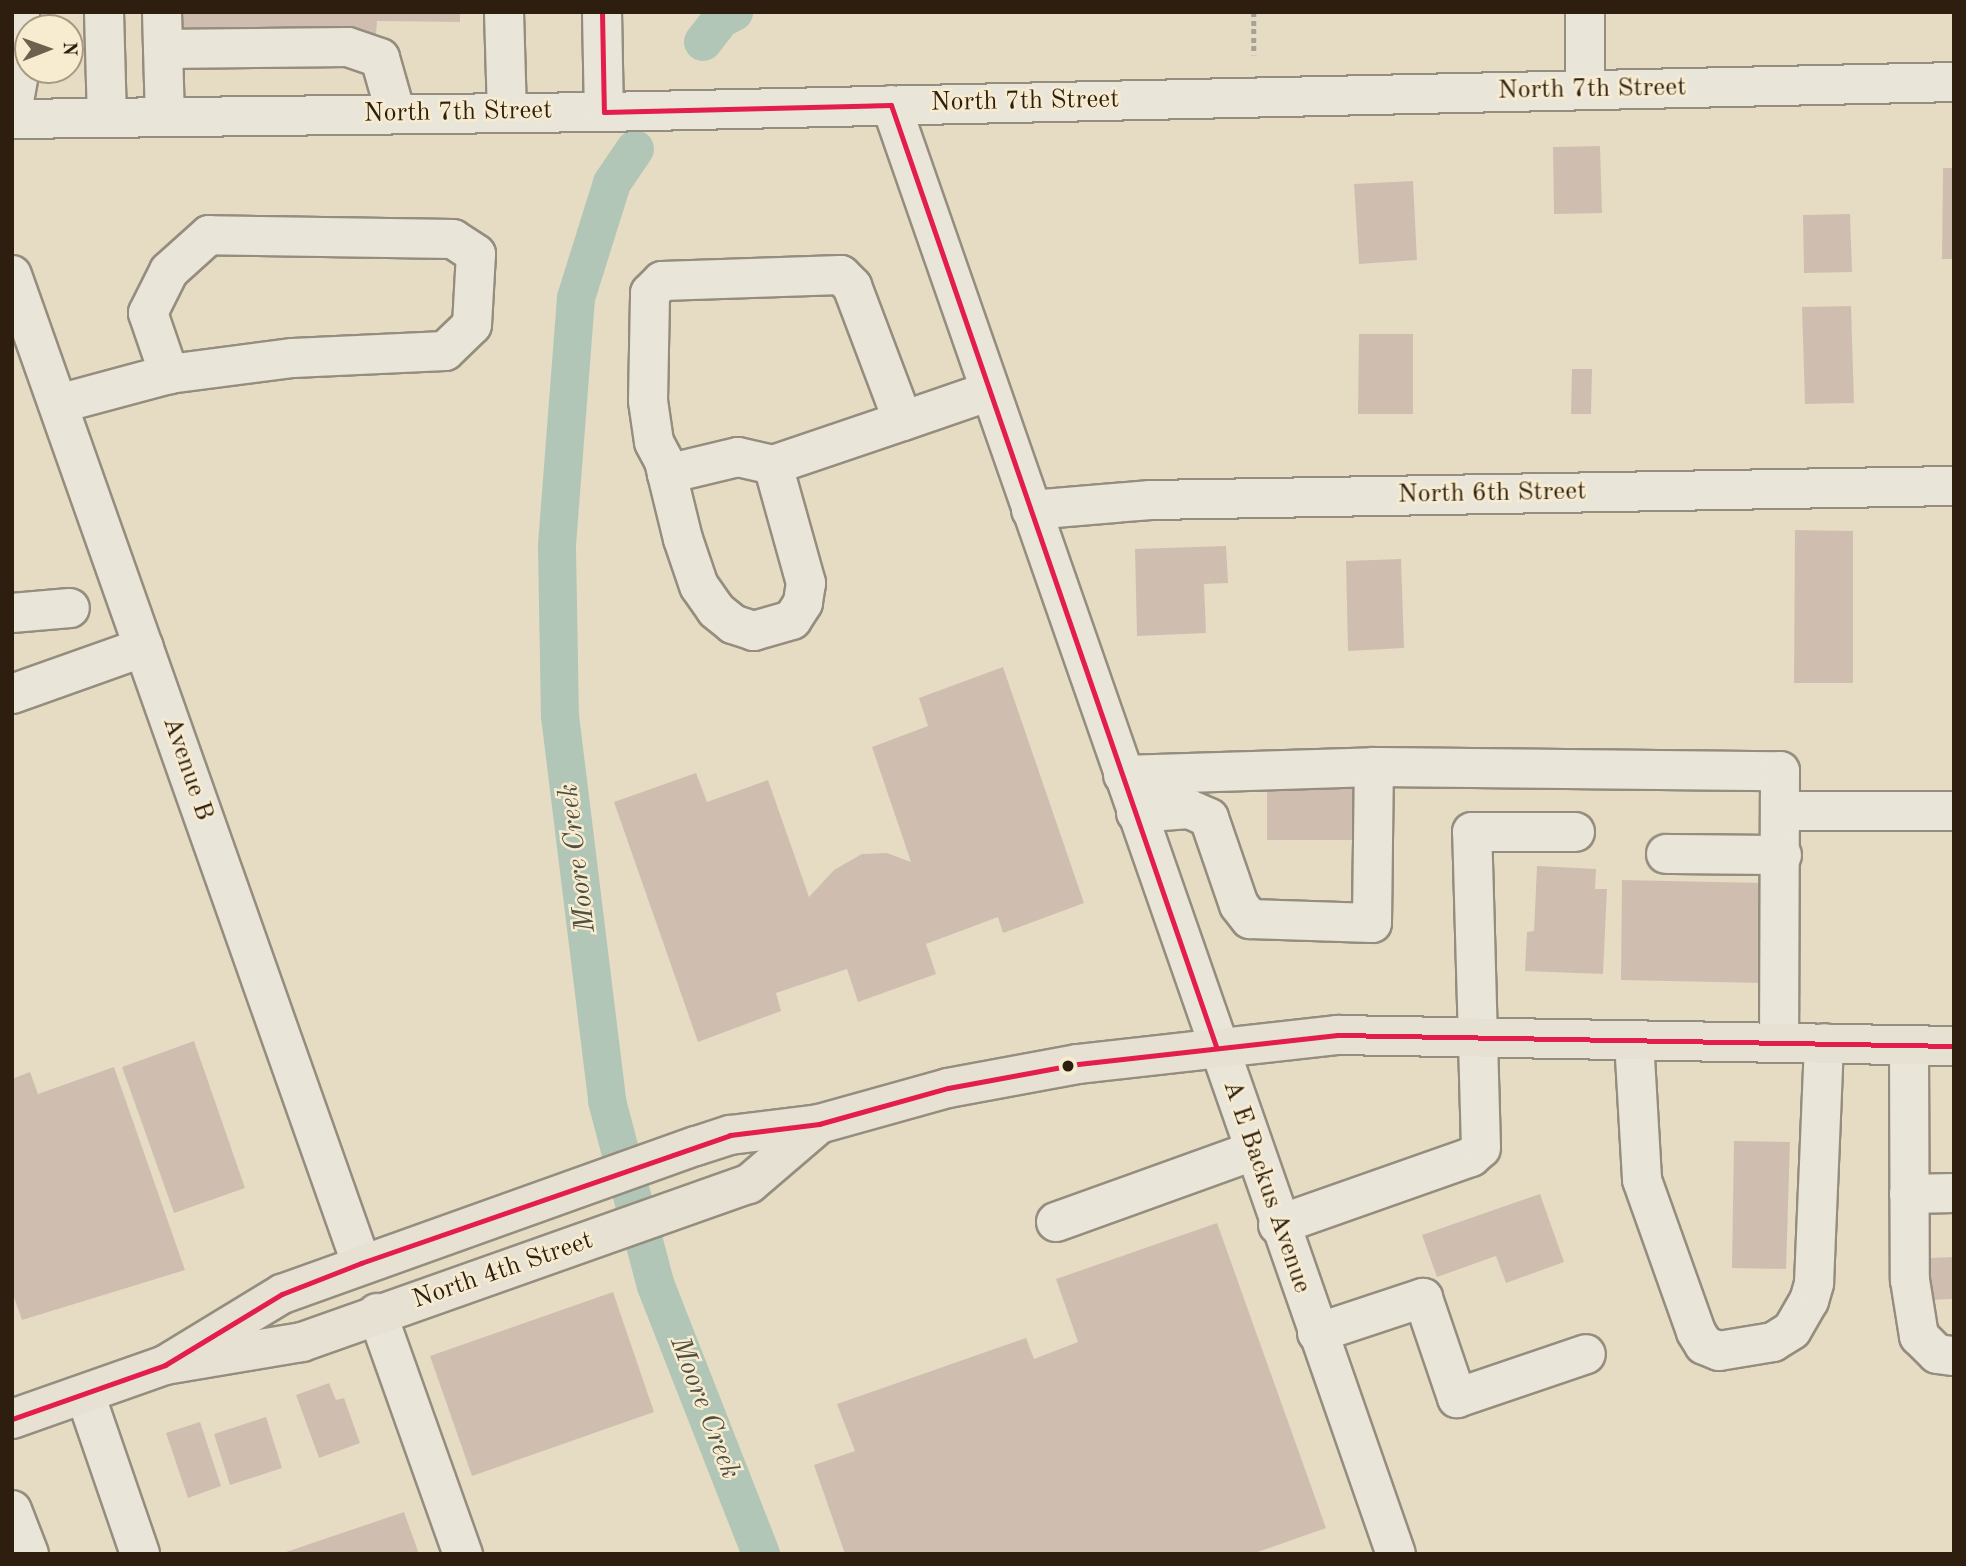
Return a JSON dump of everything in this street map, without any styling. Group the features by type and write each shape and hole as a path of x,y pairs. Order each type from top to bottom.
{"main road":[{"name":"North 4th Street","path":"165,1365 282,1294 361,1263 696,1146 730,1135 819,1124 948,1088 1078,1064 1216,1046 1337,1035 1478,1034 1954,1046"},
{"name":"North 4th Street","path":"12,1419 165,1365 302,1342 377,1313 749,1184 819,1124"}],"street":[{"path":"12,112 20,72 20,12"},
{"path":"104,12 107,117"},
{"path":"504,12 507,113"},
{"path":"603,12 604,112"},
{"path":"1585,12 1585,90"},
{"path":"165,117 163,31 348,47 380,58 396,114"},
{"name":"North 7th Street","path":"12,119 604,112 1954,82"},
{"name":"A E Backus Avenue","path":"891,105 1278,1226 1396,1554"},
{"path":"58,404 169,374 293,358 445,351 472,325 476,254 453,239 209,235 169,271 148,313 169,374"},
{"name":"Avenue B","path":"12,275 361,1263"},
{"path":"773,465 806,583 803,603 792,620 770,629 754,631 733,624 716,610 691,562 667,474 654,442 648,401 650,293 662,281 841,275 852,286 903,421"},
{"path":"667,474 738,457 773,465 990,391"},
{"name":"North 6th Street","path":"1031,510 1150,500 1954,486"},
{"path":"12,612 69,608"},
{"path":"12,694 144,647"},
{"path":"1136,813 1189,809 1209,817 1239,905 1250,919 1372,923 1374,767"},
{"path":"1123,775 1374,767 1780,771 1782,855 1779,1042"},
{"path":"1781,811 1954,811"},
{"path":"1278,1226 1471,1157 1481,1148 1472,832 1575,832"},
{"path":"1666,854 1782,855"},
{"path":"1634,1040 1642,1180 1696,1332 1704,1345 1719,1352 1773,1342 1792,1330 1809,1301 1814,1283 1824,1043"},
{"path":"1909,1045 1910,1280 1919,1336 1937,1354 1954,1356"},
{"path":"1056,1222 1253,1151"},
{"path":"1909,1194 1954,1193"},
{"path":"1317,1333 1423,1298 1457,1398 1586,1354"},
{"path":"377,1313 463,1554"},
{"path":"85,1394 140,1554"},
{"path":"12,1510 29,1554"}],"path":[{"path":"1254,12 1254,55"}],"building":[{"path":"171,12 460,12 460,22 377,21 376,35 171,34"},
{"path":"1600,146 1602,213 1554,214 1553,147"},
{"path":"1943,168 1954,168 1954,259 1942,259"},
{"path":"1413,181 1417,260 1359,264 1354,184"},
{"path":"1850,214 1852,272 1804,273 1803,215"},
{"path":"1851,306 1854,403 1805,404 1802,307"},
{"path":"1359,334 1413,334 1413,414 1358,414"},
{"path":"1572,369 1592,369 1591,414 1571,414"},
{"path":"1795,530 1853,531 1853,683 1794,683"},
{"path":"1226,546 1228,583 1204,584 1206,633 1137,636 1135,549"},
{"path":"1401,559 1404,648 1348,651 1346,561"},
{"path":"1003,667 1084,903 1003,933 998,917 926,944 936,974 858,1002 847,969 776,993 781,1011 698,1042 614,802 696,773 707,802 768,780 809,897 834,870 862,854 887,853 911,862 872,747 928,726 919,698"},
{"path":"1267,786 1357,786 1357,840 1267,840"},
{"path":"1537,866 1596,869 1595,889 1607,889 1603,974 1525,971 1527,932 1534,931"},
{"path":"1622,880 1763,883 1761,983 1621,980"},
{"path":"194,1041 245,1188 174,1213 122,1067"},
{"path":"114,1067 185,1270 22,1320 12,1292 12,1079 30,1072 38,1094"},
{"path":"1734,1141 1790,1142 1786,1269 1732,1268"},
{"path":"1540,1194 1564,1262 1506,1283 1496,1256 1437,1277 1422,1235"},
{"path":"1217,1223 1326,1528 1252,1554 845,1554 814,1465 855,1451 837,1404 1026,1338 1034,1359 1078,1342 1056,1279"},
{"path":"1954,1257 1954,1299 1929,1300 1929,1258"},
{"path":"613,1292 654,1412 472,1476 430,1356"},
{"path":"329,1383 336,1400 344,1398 360,1443 319,1458 296,1395"},
{"path":"266,1417 282,1468 230,1485 214,1434"},
{"path":"200,1422 221,1486 188,1498 166,1433"},
{"path":"404,1512 419,1554 283,1554 283,1553"}],"waterway":[{"name":"Moore Creek","path":"703,42 721,19 734,12"},
{"name":"Moore Creek","path":"635,149 612,183 576,298 557,547 560,716 607,1101 656,1286 761,1554"}],"transit line":[{"path":"602,12 604,112 891,105 1216,1046"},
{"path":"12,1419 165,1365 282,1294 361,1263 730,1135 819,1124 948,1088 1078,1064 1337,1035 1954,1046"}]}
